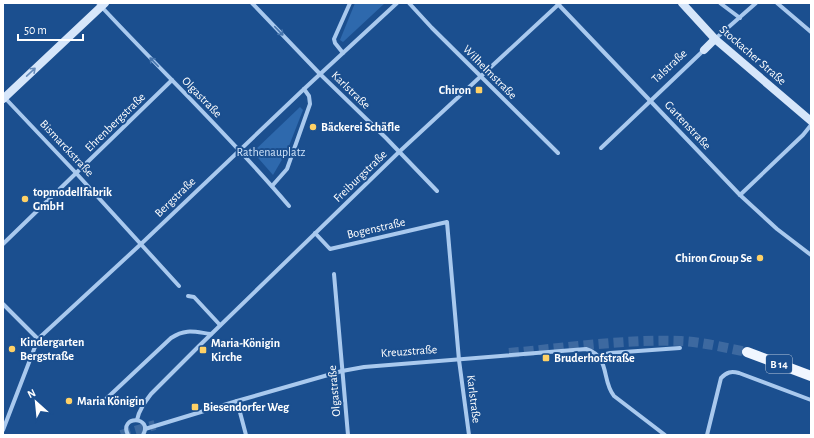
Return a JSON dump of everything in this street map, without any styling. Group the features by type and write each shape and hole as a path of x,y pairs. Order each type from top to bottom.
{"main road":[{"name":"B 14","path":"747,352 811,376"}],"street":[{"name":"Karlstraße","path":"252,3 320,74 437,191"},
{"path":"344,53 335,43 334,39 350,3"},
{"name":"Bergstraße","path":"3,430 38,339 141,244 320,74 398,3"},
{"name":"Wilhelmstraße","path":"409,3 432,28 558,153"},
{"name":"Stockacher Straße","path":"682,3 715,39 811,121"},
{"name":"Stockacher Straße","path":"720,3 740,18"},
{"name":"Talstraße","path":"601,148 715,39 756,3"},
{"path":"777,3 811,32"},
{"path":"4,98 101,4"},
{"name":"Olgastraße","path":"101,4 239,150 289,206"},
{"name":"Freiburgstraße","path":"128,434 128,423 137,420 138,414 144,402 220,325 399,152 559,4"},
{"name":"Gartenstraße","path":"559,4 740,195 777,229 811,255"},
{"name":"Ehrenbergstraße","path":"3,244 172,80"},
{"path":"272,186 287,169 310,104 309,96 304,89"},
{"name":"Bismarckstraße","path":"4,98 76,173 180,286"},
{"path":"740,195 803,135 811,125"},
{"name":"Karlstraße","path":"447,222 459,360 469,435"},
{"name":"Bogenstraße","path":"315,233 330,249 447,222"},
{"name":"Olgastraße","path":"334,274 348,435"},
{"path":"188,296 194,297 220,325"},
{"path":"3,304 38,339"},
{"path":"106,399 171,338 179,333 188,331 211,334"},
{"path":"665,435 610,392 599,356 610,353 680,348"},
{"name":"Kreuzstraße","path":"146,429 342,371 364,367 578,349 591,351 599,356"},
{"path":"707,435 721,378 725,373 731,371 739,372 811,400"},
{"path":"237,401 246,435"},
{"path":"137,420 144,424 146,429 144,435"},
{"path":"121,435 128,434"}],"green space":[{"path":"355,3 385,3 343,42 340,40"},
{"name":"Rathenauplatz","path":"300,107 303,110 287,151 273,175 253,152"}],"tunnel":[{"path":"509,353 638,341 681,341 714,345 747,352"},
{"path":"121,435 155,425"}],"place":[{"name":"Chiron","path":"479,90"},
{"name":"Bäckerei Schäfle","path":"313,127"},
{"name":"topmodellfabrik GmbH","path":"25,199"},
{"name":"Chiron Group Se","path":"760,258"},
{"name":"Kindergarten Bergstraße","path":"12,349"},
{"name":"Maria-Königin Kirche","path":"203,350"},
{"name":"Bruderhofstraße","path":"546,358"},
{"name":"Maria Königin","path":"69,401"},
{"name":"Biesendorfer Weg","path":"195,407"}]}
